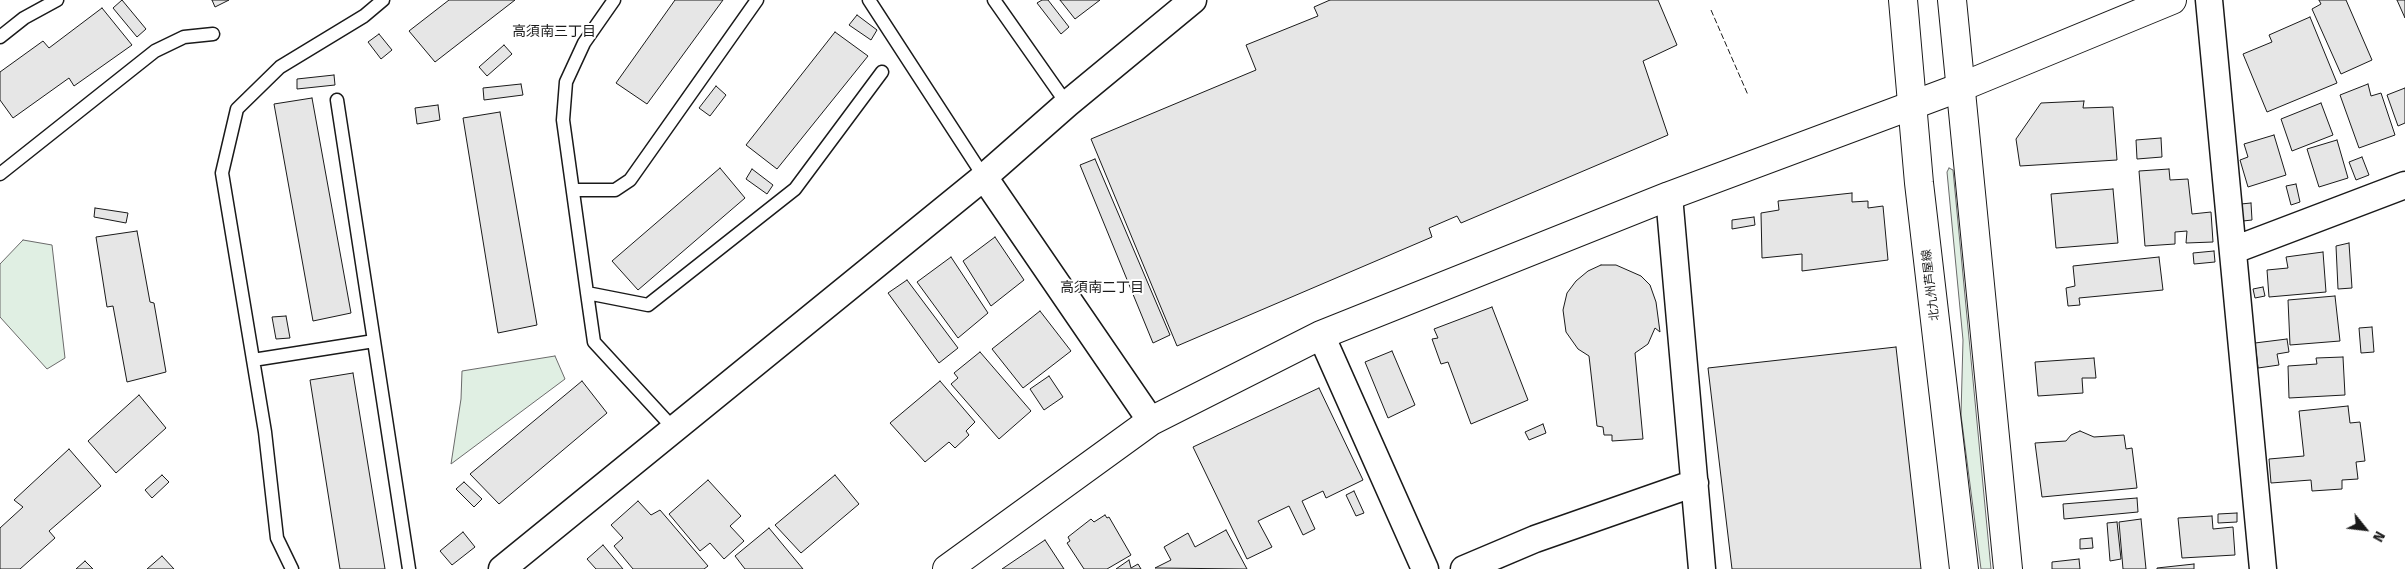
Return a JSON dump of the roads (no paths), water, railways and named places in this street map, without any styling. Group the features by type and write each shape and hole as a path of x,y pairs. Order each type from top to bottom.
{"street":[{"path":"502,569 984,177 1067,104 1193,0"},
{"name":"北九州芦屋線","path":"1903,0 1911,106 1964,569"},
{"path":"1952,0 2008,569"},
{"path":"947,569 1151,421 1321,335 1669,196 1961,87 2172,0"},
{"path":"2209,0 2263,569"},
{"path":"984,177 1151,421"},
{"path":"2234,250 2405,185"},
{"path":"1669,196 1702,569"},
{"path":"1321,335 1425,569"},
{"path":"1464,569 1535,539 1694,483"}],"lane":[{"path":"0,37 24,18 57,0"},
{"path":"292,569 277,538 265,432 222,173 237,109 280,67 364,16 382,0"},
{"path":"614,0 584,43 566,82 563,120 587,293 594,342 674,429"},
{"path":"573,190 615,190 630,180 757,0"},
{"path":"869,0 984,177"},
{"path":"994,0 1067,104"},
{"path":"0,174 155,51 184,37 213,34"},
{"path":"587,293 648,305 795,189 882,72"},
{"path":"337,100 409,569"},
{"path":"253,360 374,341"}],"district":[{"name":"高須南三丁目","path":"554,32"},
{"name":"高須南二丁目","path":"1102,288"}]}
